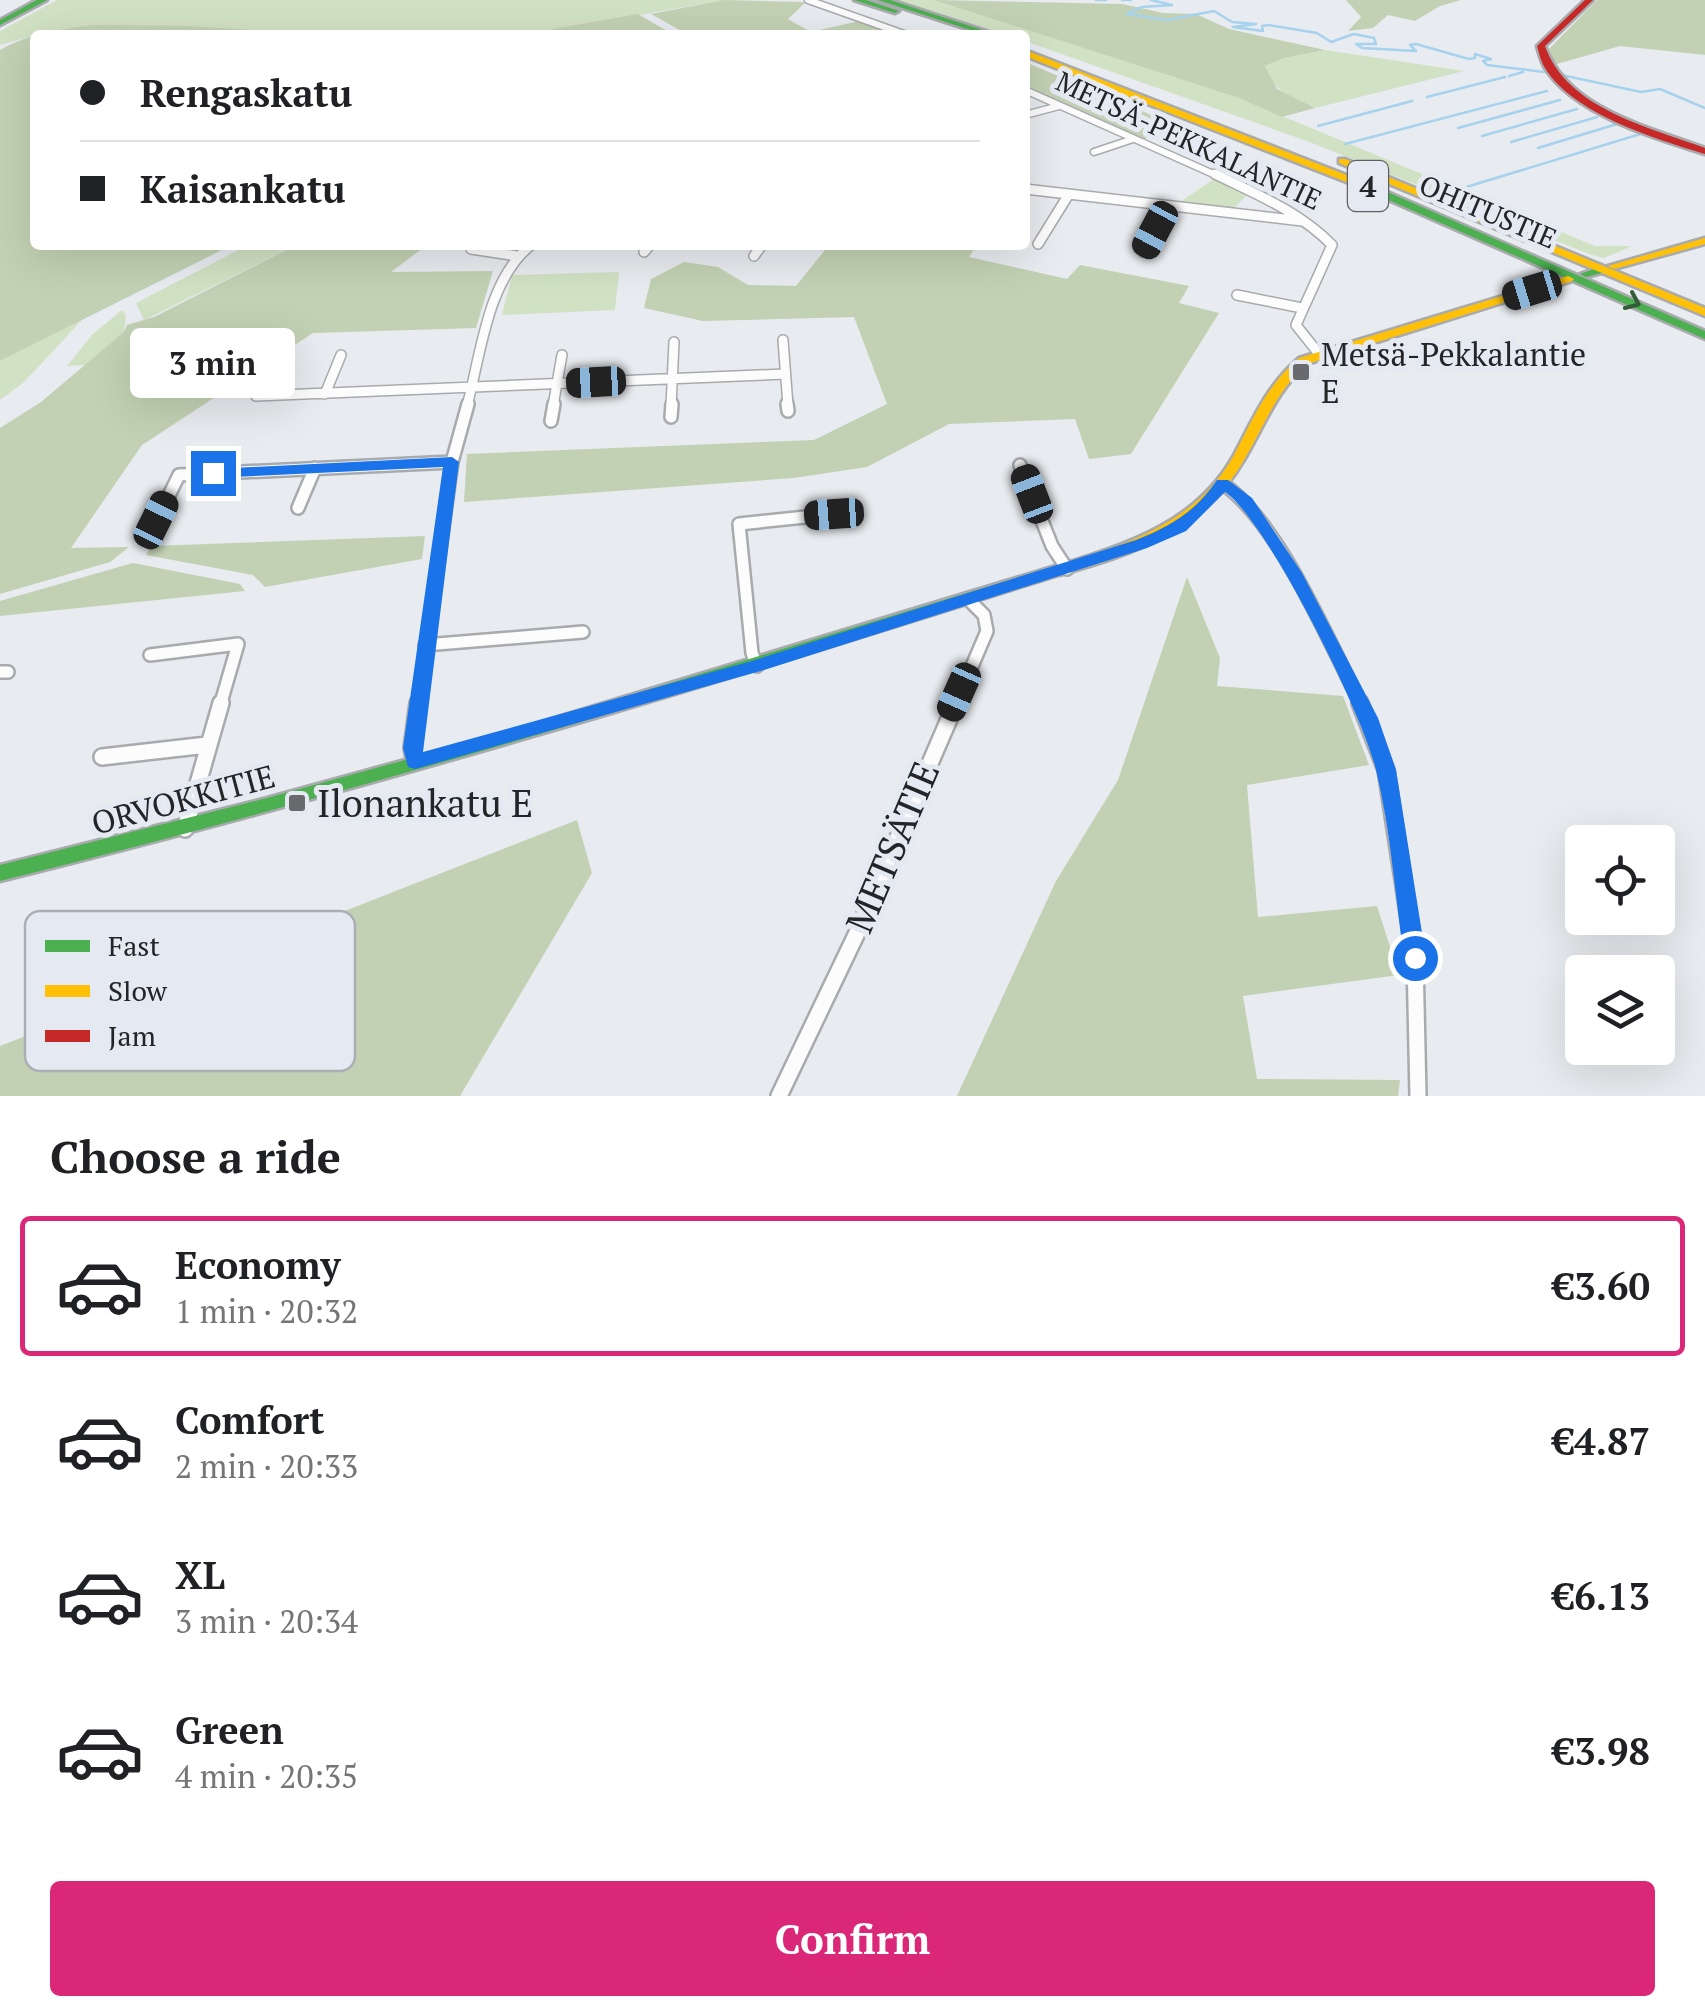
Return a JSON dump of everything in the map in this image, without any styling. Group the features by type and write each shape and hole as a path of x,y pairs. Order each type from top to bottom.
{"main road":[{"path":"0,12 22,0"},
{"path":"0,23 43,0"},
{"path":"858,0 954,30"},
{"path":"882,0 978,30"},
{"path":"1589,0 1539,50 1548,71 1582,100 1705,152"},
{"name":"OHITUSTIE","path":"1030,47 1386,178 1705,312"},
{"name":"OHITUSTIE","path":"1030,55 1320,166 1705,335"},
{"path":"1599,270 1705,240"},
{"path":"1222,484 1237,462 1267,396 1283,374 1319,354 1568,280"},
{"name":"ORVOKKITIE","path":"0,873 186,829 757,666 969,600 1181,528 1209,503 1222,484"}],"street":[{"path":"808,0 894,30"},
{"name":"METSÄ-PEKKALANTIE","path":"1030,92 1294,213 1328,236 1332,245 1302,308"},
{"path":"1030,114 1060,106"},
{"path":"1094,152 1134,140"},
{"path":"1030,189 1302,222"},
{"path":"1038,244 1070,194"},
{"path":"1239,214 1258,196"},
{"path":"1143,252 1168,206"},
{"path":"477,250 517,256"},
{"path":"415,762 412,748 452,462 499,287 525,250"},
{"path":"754,256 758,250"},
{"path":"1237,295 1302,308 1296,325 1319,354"},
{"path":"782,340 788,411"},
{"path":"671,417 674,342"},
{"path":"325,394 341,355"},
{"path":"551,421 562,355"},
{"path":"256,396 785,374"},
{"path":"156,520 179,475 452,462"},
{"path":"1020,465 1052,546 1066,568"},
{"path":"298,508 315,468"},
{"path":"1222,484 1244,498 1294,573 1368,718 1386,770 1415,958 1418,1096"},
{"path":"757,666 750,635 739,524 834,514"},
{"name":"METSÄTIE","path":"779,1096 856,935 987,631 984,616 969,600"},
{"path":"425,645 583,632"},
{"path":"150,654 238,644 186,829"},
{"path":"102,756 207,745"}],"green space":[{"path":"57,0 723,0 555,30 257,30 191,26 30,30 30,37 0,45 0,31"},
{"path":"723,0 806,2 788,19 807,30 680,30 651,14"},
{"path":"894,0 935,0 1028,30 992,30"},
{"path":"934,0 1122,4 1163,13 1196,14 1229,29 1325,50 1265,66 1277,89 1315,108 1282,117 1239,98"},
{"path":"1346,0 1461,0 1440,6 1415,21 1388,15 1373,28 1348,31 1361,17"},
{"path":"1597,0 1705,0 1705,55 1620,46 1553,65 1546,52"},
{"path":"638,14 665,30 552,30"},
{"path":"859,21 885,30 820,30"},
{"path":"95,25 256,30 58,30"},
{"path":"1030,31 1239,98 1595,246 1632,246 1604,258 1589,254 1307,141 1030,43"},
{"path":"30,37 30,250 222,250 0,361 0,50"},
{"path":"1325,50 1464,71 1315,108 1284,93 1268,75 1265,66"},
{"path":"1030,64 1180,127 1141,140 1030,88"},
{"path":"1214,179 1248,194 1233,209 1180,202"},
{"path":"238,250 286,250 144,320 136,303"},
{"path":"286,250 420,250 391,272 493,271 476,328 313,333 142,445 71,548 129,547 110,562 0,594 0,428 41,402 124,332 127,325 154,317"},
{"path":"825,250 974,250 969,257 1067,279 1080,265 1189,286 1179,303 1219,313 1131,454 1089,459 1075,419 949,424 867,467 794,478 464,502 467,454 814,440 887,404 854,317 703,321 644,308 651,279 684,262 718,267 748,285 796,286"},
{"path":"619,272 615,310 502,315 512,275"},
{"path":"122,310 126,315 124,332 86,365 67,366 92,335"},
{"path":"82,320 24,382 0,400 0,361"},
{"path":"425,536 422,559 265,587 253,575 146,555 151,546"},
{"path":"133,563 240,584 245,591 0,616 0,601"},
{"path":"1187,577 1220,658 1217,686 1343,696 1369,765 1247,785 1258,917 1377,906 1399,975 1243,996 1257,1079 1400,1080 1398,1096 957,1096 1056,881 1118,780"},
{"path":"577,820 592,873 460,1096 0,1096 0,1046 25,1036 25,1071 355,1071 355,911 345,911"}],"waterway":[{"path":"1096,0 1106,0"},
{"path":"1122,0 1131,0"},
{"path":"1151,0 1172,5 1142,7 1127,14 1167,20 1214,11 1232,22 1256,24 1233,27 1263,31 1262,26 1269,25 1317,33 1331,42 1354,34 1374,38 1376,44 1356,44 1362,48 1416,51 1410,45 1416,44 1469,59 1475,58 1475,54 1491,59 1483,61 1487,65 1544,72"},
{"path":"1509,76 1523,72"},
{"path":"1557,74 1641,92 1660,89 1705,108"},
{"path":"1427,97 1505,77"},
{"path":"1345,144 1547,91"},
{"path":"1458,128 1560,100"},
{"path":"1318,126 1412,101"},
{"path":"1482,136 1577,109"},
{"path":"1511,142 1597,117"},
{"path":"1538,148 1617,124"},
{"path":"1463,188 1647,132"}],"traffic: fast":[{"path":"0,23 43,0"},
{"path":"858,0 895,11"},
{"path":"882,0 978,30"},
{"path":"1363,185 1705,335"},
{"path":"1586,274 1597,271"},
{"path":"0,873 267,805 532,731 1059,570"}],"traffic: slow":[{"path":"1030,55 1363,185"},
{"path":"1342,161 1705,312"},
{"path":"1614,266 1705,241"},
{"path":"1059,570 1163,532 1206,502 1225,481 1273,393 1303,361 1568,279"}],"traffic: jam":[{"path":"1589,0 1541,46 1548,66 1583,100 1634,125 1705,151"}],"place":[{"name":"Metsä-Pekkalantie E","path":"1301,372"},
{"name":"Ilonankatu E","path":"297,803"}],"route":[{"path":"213,473 452,462 412,748 415,762 757,666 1141,544 1181,528 1209,503 1222,484 1244,498 1294,573 1368,718 1386,770 1415,958"}]}
